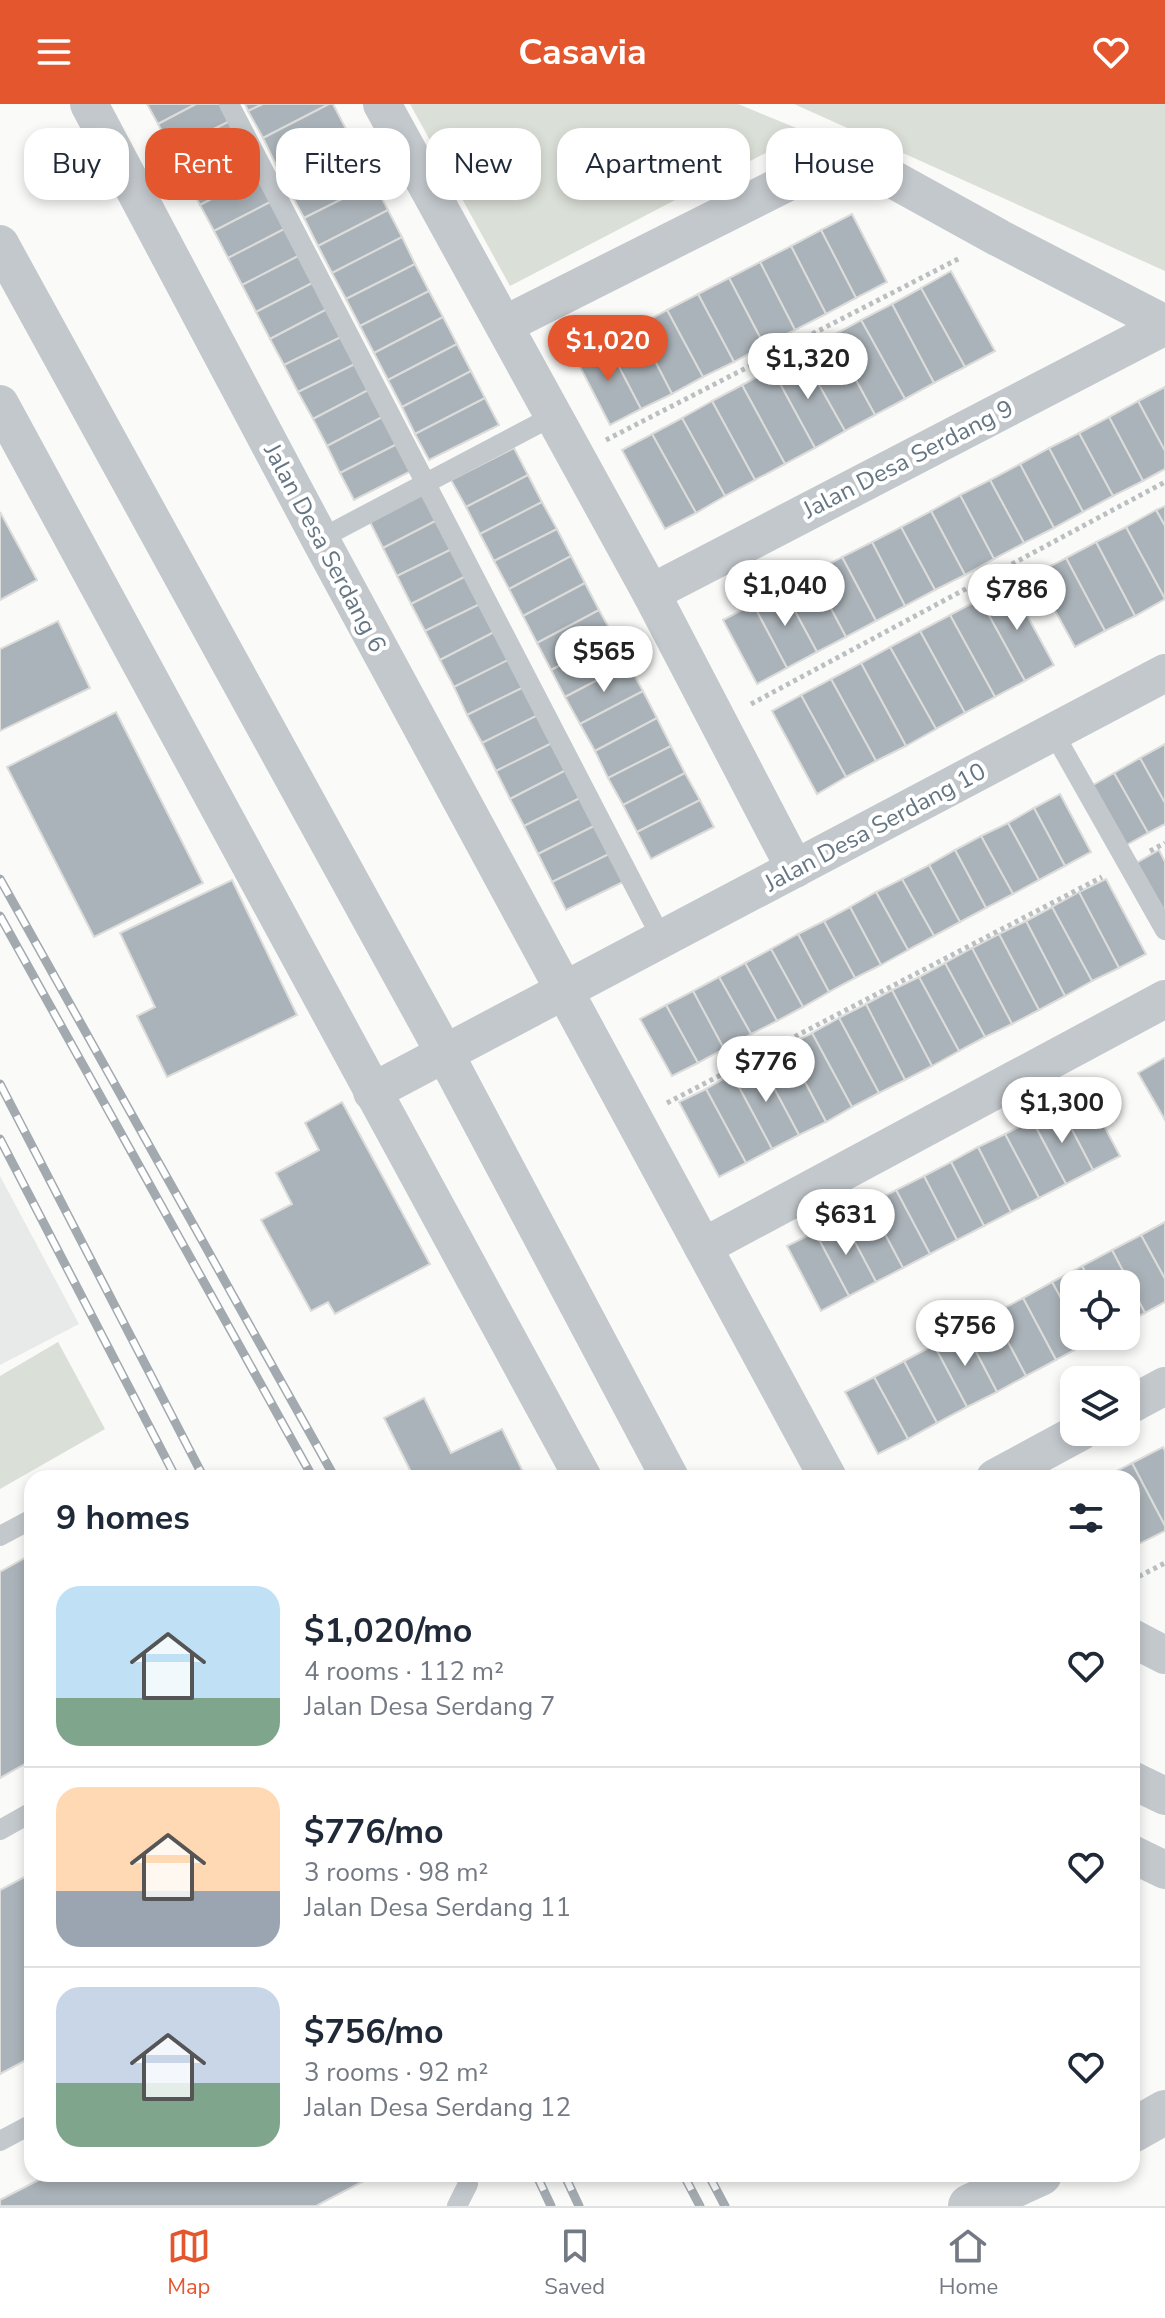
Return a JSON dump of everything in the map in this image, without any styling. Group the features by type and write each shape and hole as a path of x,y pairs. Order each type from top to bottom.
{"street":[{"name":"Jalan Desa Serdang 6","path":"89,104 320,539 574,985 634,1120 824,1470"},
{"path":"382,104 506,324 795,869"},
{"path":"506,324 810,171 842,164 876,170 1165,325"},
{"path":"0,244 445,1054 666,1470"},
{"name":"Jalan Desa Serdang 9","path":"651,593 1165,325"},
{"path":"0,404 579,1470"},
{"name":"Jalan Desa Serdang 10","path":"372,1092 1165,673"},
{"path":"703,1247 1165,999"},
{"path":"1140,1399 1165,1386"},
{"path":"1010,1470 1060,1443"},
{"path":"1140,1642 1165,1655"},
{"path":"1140,1784 1165,1796"},
{"path":"1140,1858 1165,1870"},
{"path":"1140,2126 1165,2112"},
{"path":"970,2206 1015,2182"}],"lane":[{"path":"229,104 662,939"},
{"path":"320,539 555,415"},
{"path":"1053,732 1165,930"},
{"path":"0,1536 24,1523"},
{"path":"0,1830 24,1816"},
{"path":"0,2141 24,2128"},
{"path":"457,2206 468,2182"}],"path":[{"path":"576,455 999,238"},
{"path":"718,721 1165,482"},
{"path":"634,1120 1165,843"},
{"path":"1140,1576 1165,1563"}],"shaded area":[{"path":"410,104 738,104 796,128 766,128 766,153 750,161 750,128 557,128 557,200 675,200 510,286 463,200 541,200 541,128 426,128 426,133"},
{"path":"794,104 1165,104 1165,271 903,153 903,128 847,128"},
{"path":"0,1176 79,1324 0,1365"},
{"path":"58,1342 105,1429 33,1470 24,1470 24,1475 0,1489 0,1376"}],"building":[{"path":"147,104 196,104 158,124"},
{"path":"196,104 224,104 232,120 216,128 160,128 158,124"},
{"path":"245,104 263,104 248,111"},
{"path":"263,104 329,104 282,128 276,128 276,131 263,138 248,111"},
{"path":"333,104 345,128 282,128"},
{"path":"232,120 236,128 216,128"},
{"path":"276,131 276,165 263,138"},
{"path":"260,174 274,200 214,231 200,205 210,200 260,200"},
{"path":"274,200 288,227 228,258 214,231"},
{"path":"294,200 340,200 304,218"},
{"path":"340,200 383,200 388,210 318,246 304,218"},
{"path":"388,210 402,237 332,273 318,246"},
{"path":"852,214 887,282 856,298 821,230"},
{"path":"288,227 302,254 242,285 228,258"},
{"path":"821,230 856,298 826,314 791,246"},
{"path":"402,237 415,264 346,299 332,273"},
{"path":"791,246 826,314 795,330 760,262"},
{"path":"302,254 316,281 256,312 242,285"},
{"path":"760,262 795,330 764,345 729,278"},
{"path":"415,264 429,291 360,326 346,299"},
{"path":"951,271 995,351 965,367 921,288"},
{"path":"729,278 764,345 734,362 698,294"},
{"path":"316,281 331,307 270,339 256,312"},
{"path":"921,288 965,367 934,383 892,304"},
{"path":"429,291 443,317 374,353 360,326"},
{"path":"698,294 734,362 703,377 667,310"},
{"path":"892,304 934,383 905,399 861,320"},
{"path":"331,307 345,335 284,365 270,339"},
{"path":"667,310 703,377 672,394 637,326"},
{"path":"443,317 457,344 388,380 374,353"},
{"path":"861,320 905,399 875,415 832,336"},
{"path":"637,326 672,394 641,409 606,342"},
{"path":"345,335 359,362 298,392 284,365"},
{"path":"832,336 875,415 845,431 801,353"},
{"path":"606,342 641,409 610,425 575,357"},
{"path":"457,344 471,371 402,407 388,380"},
{"path":"801,353 845,431 815,448 772,369"},
{"path":"359,362 372,388 313,419 298,392"},
{"path":"772,369 815,448 785,464 742,385"},
{"path":"471,371 485,398 415,434 402,407"},
{"path":"742,385 785,464 755,480 712,401"},
{"path":"1165,387 1165,451 1138,401"},
{"path":"372,388 386,415 327,446 313,419"},
{"path":"485,398 499,425 429,460 415,434"},
{"path":"712,401 755,480 725,496 682,418"},
{"path":"1138,401 1165,451 1165,469 1143,481 1109,417"},
{"path":"386,415 401,442 340,473 327,446"},
{"path":"1109,417 1143,481 1113,496 1079,433"},
{"path":"682,418 725,496 696,513 652,434"},
{"path":"1079,433 1113,496 1083,512 1049,448"},
{"path":"652,434 696,513 665,529 622,450"},
{"path":"401,442 415,469 354,500 340,473"},
{"path":"514,448 528,475 466,507 451,480"},
{"path":"1049,448 1083,512 1054,528 1020,464"},
{"path":"1020,464 1054,528 1024,543 990,480"},
{"path":"528,475 542,502 480,534 466,507"},
{"path":"990,480 1024,543 994,559 960,495"},
{"path":"429,490 443,517 383,548 369,520"},
{"path":"960,495 994,559 965,575 931,511"},
{"path":"542,502 557,529 494,561 480,534"},
{"path":"1165,506 1165,526 1156,510"},
{"path":"1156,510 1165,526 1165,599 1126,527"},
{"path":"931,511 965,575 935,590 901,527"},
{"path":"0,512 37,580 0,600"},
{"path":"443,517 458,546 397,576 383,548"},
{"path":"901,527 935,590 905,606 872,542"},
{"path":"1126,527 1165,599 1135,616 1096,542"},
{"path":"557,529 571,556 509,589 494,561"},
{"path":"872,542 905,606 876,621 842,557"},
{"path":"1096,542 1135,616 1105,631 1066,558"},
{"path":"458,546 472,573 411,604 397,576"},
{"path":"571,556 585,583 523,616 509,589"},
{"path":"842,557 876,621 846,637 812,573"},
{"path":"1066,558 1105,631 1075,647 1035,574"},
{"path":"472,573 486,601 425,631 411,604"},
{"path":"812,573 846,637 817,652 783,589"},
{"path":"1009,582 1054,665 1025,681 980,599"},
{"path":"585,583 599,610 537,643 523,616"},
{"path":"783,589 817,652 787,668 753,604"},
{"path":"980,599 1025,681 995,697 950,615"},
{"path":"486,601 500,629 440,660 425,631"},
{"path":"753,604 787,668 757,684 723,620"},
{"path":"599,610 614,637 551,670 537,643"},
{"path":"950,615 995,697 965,713 920,631"},
{"path":"58,621 90,688 0,731 0,649"},
{"path":"500,629 514,657 454,687 440,660"},
{"path":"920,631 965,713 936,729 890,647"},
{"path":"614,637 628,664 565,697 551,670"},
{"path":"890,647 936,729 906,746 861,663"},
{"path":"514,657 528,685 467,715 454,687"},
{"path":"861,663 906,746 876,761 831,679"},
{"path":"628,664 643,691 580,724 565,697"},
{"path":"831,679 876,761 846,777 801,695"},
{"path":"528,685 542,713 482,743 467,715"},
{"path":"643,691 657,718 595,751 580,724"},
{"path":"801,695 846,777 817,794 772,711"},
{"path":"116,712 203,883 94,937 7,767"},
{"path":"542,713 556,741 496,771 482,743"},
{"path":"657,718 671,746 608,778 595,751"},
{"path":"556,741 570,768 510,799 496,771"},
{"path":"1165,744 1165,803 1140,758"},
{"path":"671,746 685,773 623,805 608,778"},
{"path":"1140,758 1165,803 1165,824 1148,833 1114,773"},
{"path":"570,768 584,796 524,826 510,799"},
{"path":"685,773 700,800 637,832 623,805"},
{"path":"1114,773 1148,833 1121,848 1088,788"},
{"path":"1060,794 1091,852 1065,866 1034,808"},
{"path":"584,796 598,824 538,854 524,826"},
{"path":"700,800 714,827 651,859 637,832"},
{"path":"1034,808 1065,866 1039,880 1008,823"},
{"path":"1008,823 1039,880 1013,894 981,836"},
{"path":"598,824 613,852 552,882 538,854"},
{"path":"981,836 1013,894 986,908 955,850"},
{"path":"955,850 986,908 960,922 929,865"},
{"path":"1159,850 1165,862 1165,924 1133,865"},
{"path":"613,852 627,880 566,910 552,882"},
{"path":"929,865 960,922 934,936 902,879"},
{"path":"902,879 934,936 908,950 876,892"},
{"path":"1106,879 1146,954 1119,968 1079,892"},
{"path":"232,880 297,1015 167,1077 137,1016 155,1007 120,933"},
{"path":"876,892 908,950 881,965 850,907"},
{"path":"1079,892 1119,968 1092,981 1052,907"},
{"path":"850,907 881,965 855,978 824,921"},
{"path":"1052,907 1092,981 1065,996 1026,921"},
{"path":"824,921 855,978 829,992 798,934"},
{"path":"1026,921 1065,996 1039,1010 999,934"},
{"path":"798,934 829,992 803,1007 771,949"},
{"path":"999,934 1039,1010 1012,1024 972,948"},
{"path":"972,948 1012,1024 985,1037 945,963"},
{"path":"771,949 803,1007 777,1021 745,963"},
{"path":"745,963 777,1021 751,1034 719,977"},
{"path":"945,963 985,1037 959,1051 919,977"},
{"path":"719,977 751,1034 724,1049 693,991"},
{"path":"919,977 959,1051 932,1066 892,990"},
{"path":"892,990 932,1066 905,1080 866,1004"},
{"path":"693,991 724,1049 698,1063 666,1005"},
{"path":"866,1004 905,1080 879,1093 839,1018"},
{"path":"666,1005 698,1063 672,1076 640,1019"},
{"path":"839,1018 879,1093 852,1107 812,1033"},
{"path":"812,1033 852,1107 826,1122 786,1046"},
{"path":"786,1046 826,1122 799,1135 759,1060"},
{"path":"1165,1059 1165,1120 1138,1073"},
{"path":"759,1060 799,1135 772,1149 732,1074"},
{"path":"732,1074 772,1149 746,1163 706,1089"},
{"path":"706,1089 746,1163 719,1177 679,1102"},
{"path":"1086,1092 1120,1156 1093,1170 1059,1105"},
{"path":"342,1102 430,1264 335,1314 328,1302 311,1311 261,1220 292,1204 276,1173 319,1150 305,1123"},
{"path":"1059,1105 1093,1170 1066,1184 1032,1120"},
{"path":"1032,1120 1066,1184 1039,1198 1005,1134"},
{"path":"1005,1134 1039,1198 1011,1212 978,1147"},
{"path":"978,1147 1011,1212 984,1226 951,1162"},
{"path":"951,1162 984,1226 957,1240 924,1176"},
{"path":"924,1176 957,1240 930,1254 896,1190"},
{"path":"896,1190 930,1254 903,1268 869,1204"},
{"path":"869,1204 903,1268 876,1282 842,1218"},
{"path":"842,1218 876,1282 849,1296 815,1232"},
{"path":"1165,1222 1165,1279 1141,1235"},
{"path":"815,1232 849,1296 821,1311 787,1246"},
{"path":"1141,1235 1165,1279 1165,1302 1145,1313 1140,1303 1140,1270 1122,1270 1112,1250"},
{"path":"1112,1250 1122,1270 1084,1270 1082,1266"},
{"path":"1060,1278 1060,1297 1052,1282"},
{"path":"1052,1282 1060,1297 1060,1350 1075,1350 1056,1360 1023,1298"},
{"path":"1023,1298 1056,1360 1026,1376 993,1314"},
{"path":"993,1314 1026,1376 997,1392 964,1329"},
{"path":"964,1329 997,1392 967,1407 934,1345"},
{"path":"934,1345 967,1407 937,1423 904,1361"},
{"path":"904,1361 937,1423 908,1439 874,1377"},
{"path":"874,1377 908,1439 878,1454 845,1392"},
{"path":"424,1398 451,1453 502,1429 522,1470 410,1470 384,1418"},
{"path":"1163,1447 1165,1526 1140,1478 1140,1470 1136,1470 1132,1463"},
{"path":"1132,1463 1136,1470 1118,1470"},
{"path":"1140,1478 1165,1526 1165,1531 1140,1544"},
{"path":"24,1558 24,1764 0,1778 0,1572"},
{"path":"24,1877 24,2061 0,2074 0,1890"},
{"path":"35,2182 362,2182 316,2206 0,2206 0,2200"}],"railway":[{"path":"0,879 331,1470"},
{"path":"0,916 309,1470"},
{"path":"0,1084 200,1470"},
{"path":"0,1139 172,1470"},
{"path":"540,2182 551,2206"},
{"path":"568,2182 579,2206"},
{"path":"687,2182 700,2206"},
{"path":"712,2182 725,2206"}]}
